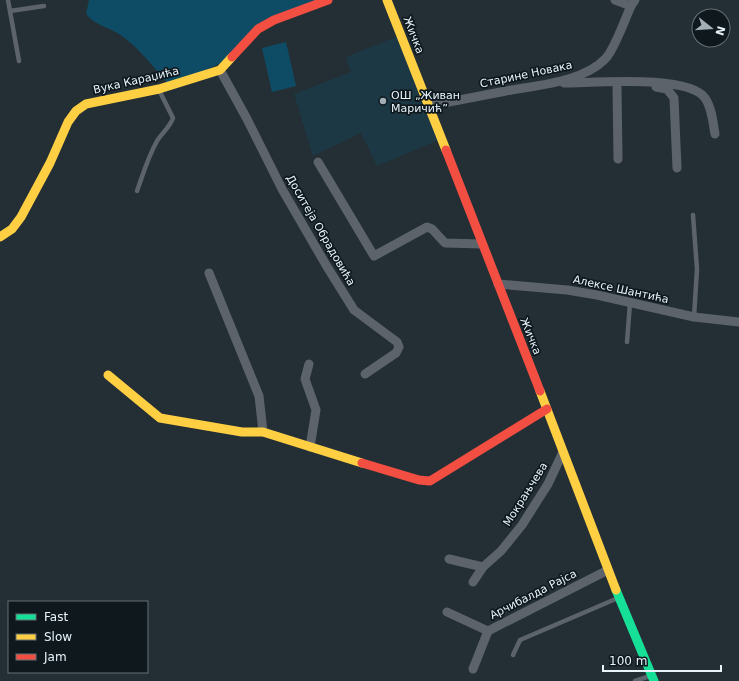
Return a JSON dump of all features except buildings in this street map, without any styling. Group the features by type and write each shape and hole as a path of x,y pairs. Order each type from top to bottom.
{"street":[{"path":"220,70 258,29 274,20 328,0"},
{"name":"Жичка","path":"388,0 608,570 653,678"},
{"path":"615,0 633,3"},
{"name":"Старине Новака","path":"428,106 548,83 585,73 599,65 608,56 633,3"},
{"name":"Вука Караџића","path":"0,237 12,229 21,218 50,163 68,122 76,111 86,104 158,89 220,70"},
{"name":"Доситеја Обрадовића","path":"220,70 247,119 282,189 354,310 397,342 399,347 396,353 366,374"},
{"path":"548,83 640,81 675,84 699,92 705,98 709,107 715,134"},
{"path":"589,83 595,87 646,85 667,89 674,98 677,168"},
{"path":"617,87 618,159"},
{"path":"318,162 374,256 427,227 432,229 445,243 482,244"},
{"path":"209,274 259,396 263,432"},
{"name":"Алексе Шантића","path":"498,284 567,290 597,295 694,317 739,322"},
{"path":"309,364 306,379 316,410 310,447"},
{"path":"108,375 130,395 160,418 242,432 263,432 419,480 430,481 547,409"},
{"name":"Мокрањчева","path":"473,582 483,567 501,551 522,526 548,484 563,452"},
{"path":"449,559 483,567"},
{"name":"Арчибалда Рајса","path":"446,612 488,631 608,570"},
{"path":"473,669 488,631"}],"lane":[{"path":"8,0 18,61"},
{"path":"10,11 44,6"},
{"path":"136,191 151,152 158,140 171,124 173,118 158,89"},
{"path":"693,215 697,269 694,317"},
{"path":"627,342 630,303"},
{"path":"512,655 520,640 620,598"},
{"path":"635,681 653,678"}],"shaded area":[{"path":"89,0 328,0 274,20 228,60 170,86 148,60 129,41 117,33 98,24 86,14"},
{"path":"401,35 441,139 377,166 361,133 313,156 294,94 351,72 346,57"},
{"path":"286,42 296,86 272,92 262,48"}],"traffic: fast":[{"path":"616,590 654,681"}],"traffic: slow":[{"path":"387,0 446,150"},
{"path":"0,237 12,229 21,217 50,163 68,122 76,111 86,104 159,89 220,70 232,57"},
{"path":"108,375 160,418 242,432 263,432 362,463"},
{"path":"540,391 616,590"}],"traffic: jam":[{"path":"232,57 258,29 274,20 328,0"},
{"path":"446,150 540,391"},
{"path":"362,463 419,480 430,481 547,409"}],"place":[{"name":"ОШ „Живан Маричић”","path":"383,101"}]}
